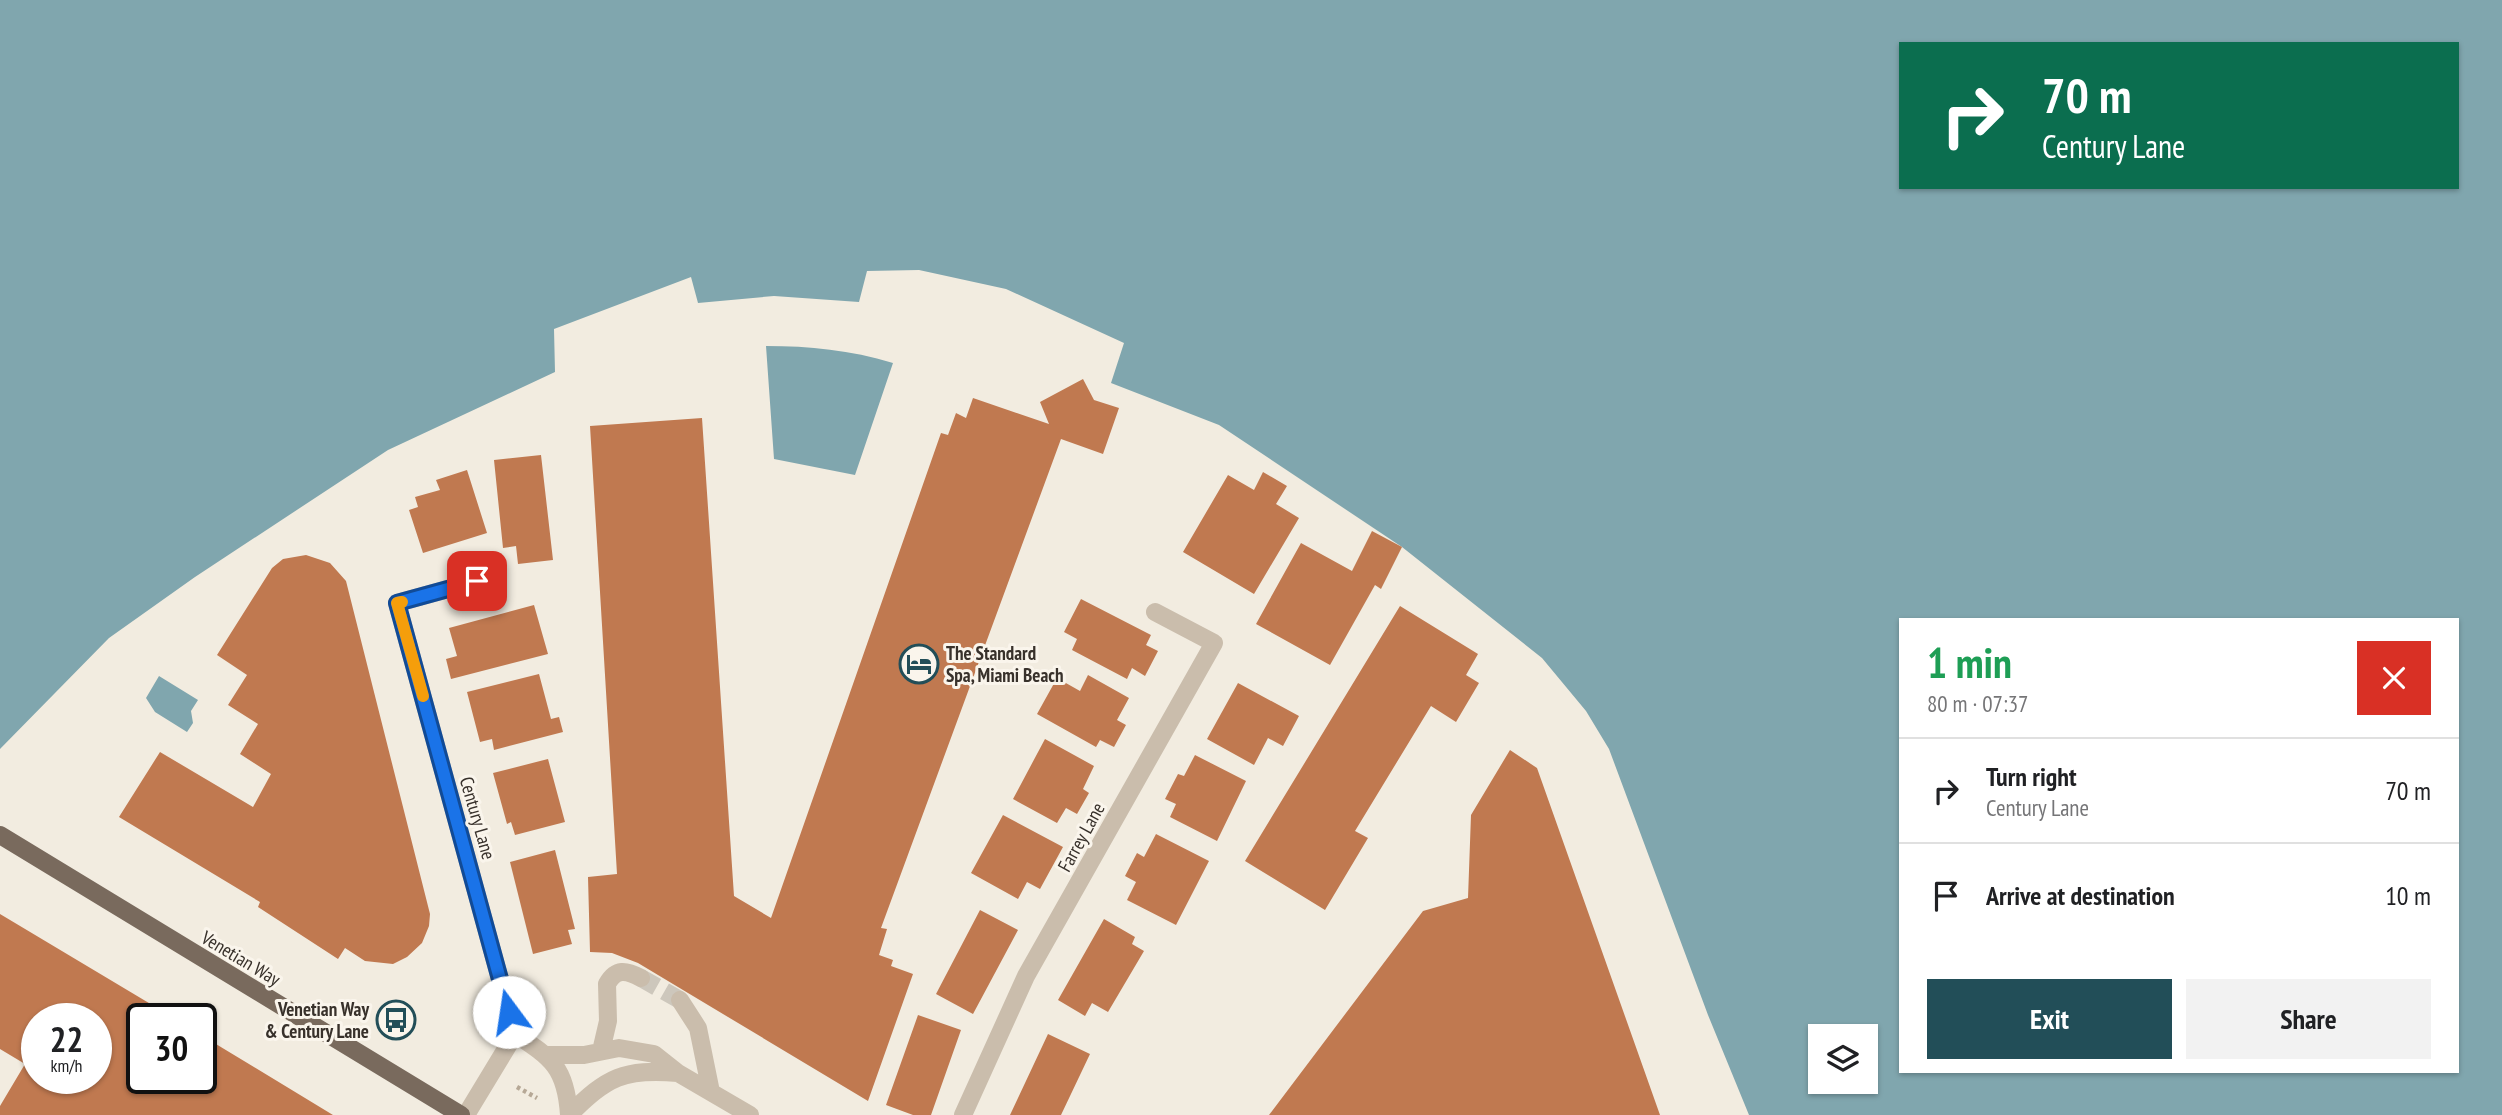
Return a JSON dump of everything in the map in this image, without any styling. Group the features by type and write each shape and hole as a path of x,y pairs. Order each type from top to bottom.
{"main road":[{"name":"Venetian Way","path":"0,835 463,1115"}],"street":[{"name":"Century Lane","path":"477,581 397,603 515,1034"},
{"name":"Farrey Lane","path":"963,1115 1026,976 1214,643 1155,612"},
{"path":"601,1051 608,1021 607,984 616,973 623,970 641,978"},
{"path":"680,1000 698,1028 711,1092"},
{"path":"463,1115 515,1034 548,1055 559,1070 565,1084 569,1115"},
{"path":"548,1055 584,1055 619,1048 654,1054 678,1073 750,1115"},
{"path":"569,1115 596,1089 615,1077 649,1070 678,1073"}],"path":[{"path":"510,1083 540,1100"}],"water":[{"path":"0,0 2502,0 2502,1115 1749,1115 1708,1015 1609,749 1586,711 1542,658 1402,547 1219,425 1111,383 1124,343 1006,289 919,270 867,271 859,302 774,296 698,303 691,277 554,329 555,372 388,450 195,577 109,638 0,749"},
{"path":"766,346 830,350 893,363 855,475 774,459"},
{"path":"159,676 198,700 191,711 193,723 187,732 155,712 146,698"}],"building":[{"name":"The Standard Spa, Miami Beach","path":"1083,379 1094,400 1119,408 1103,454 1061,439 881,928 887,929 879,955 893,960 891,966 913,974 868,1101 638,963 612,953 590,952 588,877 617,874 590,426 702,418 734,896 771,918 941,433 948,435 956,413 966,418 973,398 1049,424 1040,402"},
{"path":"541,455 553,560 518,564 516,546 503,548 494,460"},
{"path":"467,470 487,533 423,553 409,510 418,507 415,497 440,490 436,480"},
{"path":"1263,472 1287,486 1276,504 1299,518 1254,594 1183,552 1228,475 1254,490"},
{"path":"1372,531 1402,547 1381,589 1375,585 1330,665 1256,624 1301,543 1352,571"},
{"path":"306,555 330,563 346,581 430,914 429,926 422,943 407,957 393,964 365,961 345,948 338,959 258,907 260,902 119,817 160,752 253,807 271,774 240,754 258,724 228,705 247,675 217,655 272,568 283,559"},
{"path":"1081,599 1151,635 1146,645 1158,651 1145,676 1132,668 1127,679 1072,650 1077,639 1064,632"},
{"path":"534,605 548,654 451,679 446,659 457,656 449,628"},
{"path":"1400,606 1478,654 1466,675 1479,683 1456,722 1431,706 1355,831 1368,838 1325,910 1245,861"},
{"path":"539,674 551,719 559,717 563,732 494,750 492,739 480,742 467,692"},
{"path":"1088,675 1129,698 1117,720 1126,725 1114,747 1100,740 1096,747 1037,714 1057,678 1080,691"},
{"path":"1238,683 1299,716 1283,746 1268,738 1254,765 1207,739"},
{"path":"1045,739 1094,766 1083,789 1089,793 1077,814 1066,808 1057,823 1013,799"},
{"path":"1510,750 1537,768 1660,1115 1269,1115 1423,911 1468,898 1471,815"},
{"path":"1195,755 1246,781 1217,841 1170,817 1176,804 1165,799 1178,774 1184,776"},
{"path":"548,759 565,822 515,835 511,822 507,824 493,773"},
{"path":"1003,815 1063,847 1040,889 1027,882 1018,899 971,873"},
{"path":"1156,834 1209,861 1176,925 1127,900 1136,882 1125,876 1137,853 1144,857"},
{"path":"555,850 575,929 568,930 572,944 533,954 510,862"},
{"path":"980,910 1018,930 973,1014 936,994"},
{"path":"0,914 149,1003 126,1003 126,1094 217,1094 217,1045 333,1115 0,1115 0,1106 21,1071 21,1094 112,1094 112,1003 21,1003 21,1062 0,1049"},
{"path":"1104,919 1135,937 1132,944 1144,951 1108,1012 1092,1003 1085,1016 1058,1000"},
{"path":"918,1015 961,1030 931,1115 913,1115 886,1105"},
{"path":"1048,1034 1090,1054 1061,1115 1010,1115"}],"tunnel":[{"path":"641,978 680,1000"}],"slow traffic":[{"path":"402,602 397,603 423,696"}],"place":[{"name":"The Standard Spa, Miami Beach","path":"919,664"},
{"name":"Venetian Way & Century Lane","path":"396,1020"}],"route":[{"path":"477,581 397,603 509,1012"}]}
